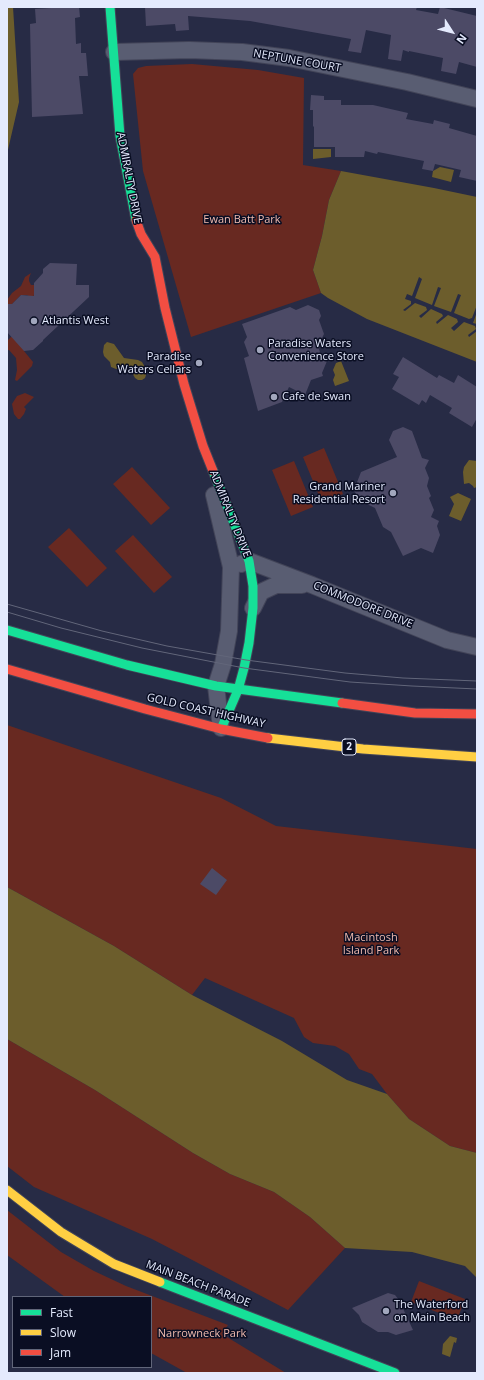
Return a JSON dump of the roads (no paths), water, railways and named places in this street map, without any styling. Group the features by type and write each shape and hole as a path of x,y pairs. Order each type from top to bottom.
{"main road":[{"name":"ADMIRALTY DRIVE","path":"110,7 120,136 136,219 141,234 155,258 165,308 184,384 207,458 249,561 253,586 253,608 248,651 238,690 221,729"},
{"path":"7,630 127,665 238,690 415,713 477,714"},
{"name":"GOLD COAST HIGHWAY","path":"7,669 145,709 221,729 271,738 363,749 477,757"},
{"name":"MAIN BEACH PARADE","path":"7,1190 61,1232 114,1264 395,1373"}],"street":[{"name":"NEPTUNE COURT","path":"114,52 189,50 242,52 289,58 407,82 477,99"},
{"name":"ADMIRALTY DRIVE","path":"207,458 230,567 229,631 216,686"},
{"path":"230,567 249,561"},
{"name":"COMMODORE DRIVE","path":"249,561 312,584 447,640 477,647"},
{"path":"253,608 261,592 276,585 312,584"},
{"path":"216,686 221,729"}],"tram line":[{"path":"7,604 102,631 167,646 246,660 345,673 403,678 477,681"},
{"path":"7,612 61,628 142,648 244,668 350,682 477,689"}],"place":[{"name":"Atlantis West","path":"34,321"},
{"name":"Paradise Waters Convenience Store","path":"260,350"},
{"name":"Paradise Waters Cellars","path":"199,363"},
{"name":"Cafe de Swan","path":"274,397"},
{"name":"Grand Mariner Residential Resort","path":"393,493"},
{"name":"The Waterford on Main Beach","path":"386,1311"}],"park label":[{"name":"Ewan Batt Park","path":"242,220"},
{"name":"Macintosh Island Park","path":"371,944"},
{"name":"Narrowneck Park","path":"202,1334"}]}
